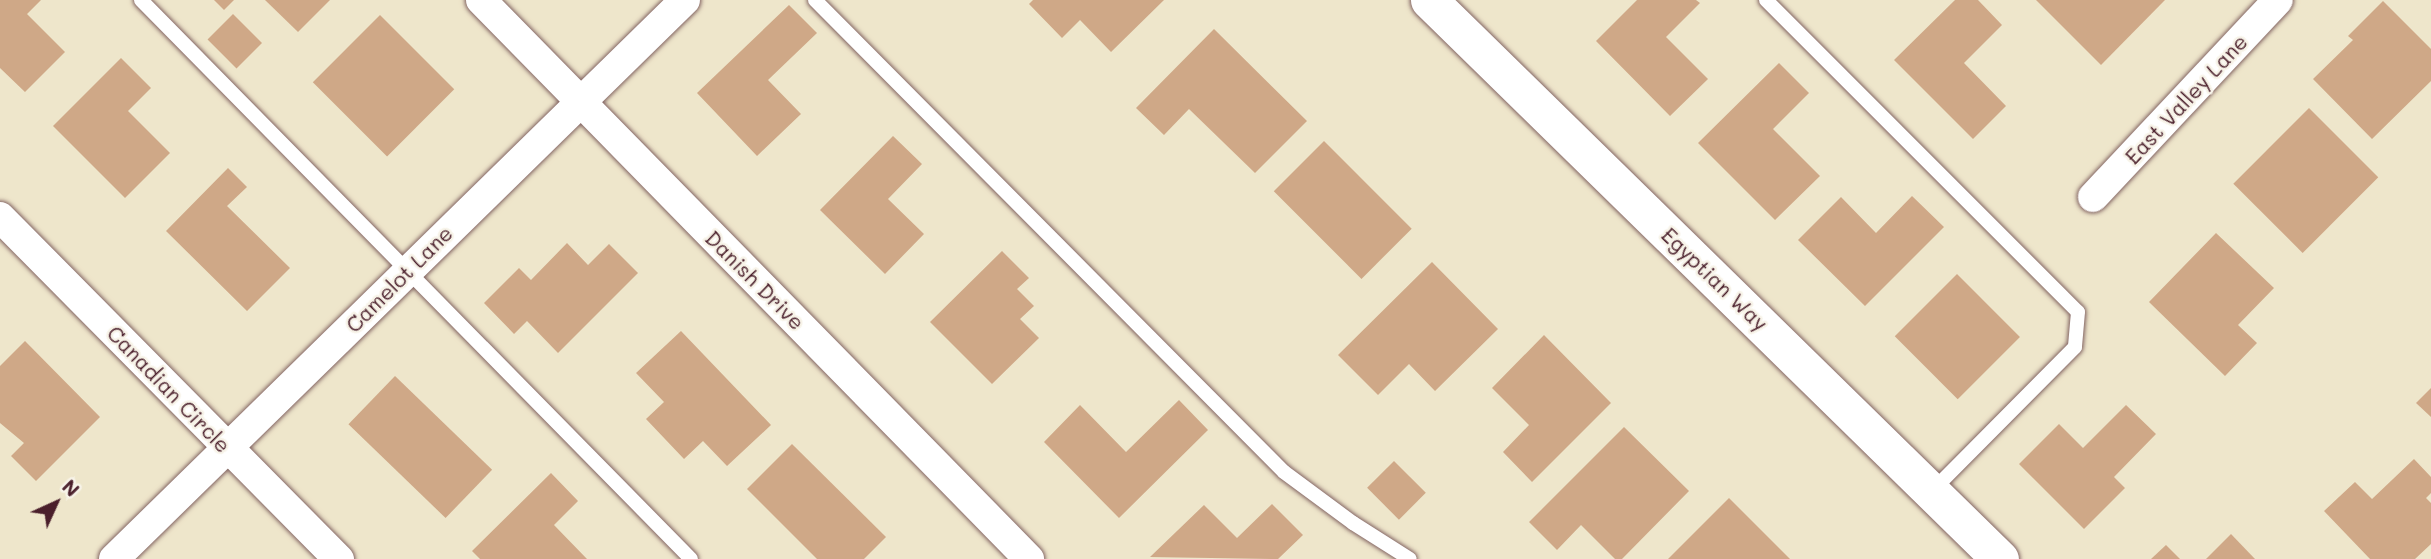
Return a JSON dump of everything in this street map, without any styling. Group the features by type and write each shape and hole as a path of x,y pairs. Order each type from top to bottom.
{"street":[{"name":"Danish Drive","path":"481,0 1029,559"},
{"name":"Camelot Lane","path":"114,559 685,0"},
{"name":"Egyptian Way","path":"1429,0 2000,559"},
{"name":"East Valley Lane","path":"2093,197 2278,0"},
{"name":"Canadian Circle","path":"0,217 227,449 339,559"}],"lane":[{"path":"141,0 691,559"},
{"path":"815,0 1284,472 1353,523 1410,559"},
{"path":"1766,0 2078,312 2075,346 1931,492"}],"building":[{"path":"0,0 41,0 27,14 65,52 25,92 0,68"},
{"path":"214,0 234,0 224,10"},
{"path":"265,0 330,0 298,32"},
{"path":"1033,0 1164,0 1111,52 1080,20 1062,38 1029,4"},
{"path":"1637,0 1696,0 1700,3 1666,37 1708,79 1670,116 1596,41"},
{"path":"1955,0 1978,0 2002,25 1964,63 2006,106 1973,139 1894,60"},
{"path":"2036,0 2165,0 2101,65"},
{"path":"2383,1 2431,49 2431,81 2372,139 2313,79 2353,40 2348,36"},
{"path":"789,5 817,33 768,80 801,114 757,156 697,93"},
{"path":"233,14 262,43 237,68 208,39"},
{"path":"380,15 454,89 387,156 313,82"},
{"path":"1214,29 1307,121 1255,173 1189,109 1164,135 1136,108"},
{"path":"121,58 151,88 128,111 170,153 125,198 53,126"},
{"path":"1779,63 1809,93 1773,129 1820,176 1775,220 1698,143"},
{"path":"2309,108 2378,177 2303,253 2233,184"},
{"path":"893,136 922,164 888,199 924,234 885,274 820,210"},
{"path":"1324,141 1412,229 1361,279 1274,191"},
{"path":"228,168 247,187 227,206 290,268 247,311 166,231"},
{"path":"1912,196 1944,227 1865,306 1798,240 1841,197 1876,233"},
{"path":"2216,233 2274,288 2238,325 2257,343 2225,376 2149,302"},
{"path":"567,243 588,265 609,244 638,273 558,353 527,321 514,334 484,303 519,268 531,280"},
{"path":"1002,251 1029,278 1017,289 1034,306 1020,319 1039,338 992,384 930,322"},
{"path":"1432,262 1498,329 1435,391 1409,364 1378,395 1338,355"},
{"path":"1957,274 2020,337 1958,399 1895,336"},
{"path":"681,331 771,425 727,466 703,441 684,459 646,419 664,402 636,373"},
{"path":"1544,335 1611,403 1532,482 1503,452 1529,425 1492,388"},
{"path":"25,341 100,417 36,481 11,456 24,443 0,423 0,366"},
{"path":"395,376 492,470 446,518 348,424"},
{"path":"2431,388 2431,417 2416,403"},
{"path":"1179,400 1208,430 1119,518 1044,442 1080,405 1126,452"},
{"path":"2126,405 2156,434 2114,477 2125,488 2084,529 2019,464 2059,424 2083,448"},
{"path":"1624,427 1689,491 1622,559 1615,559 1581,525 1557,550 1529,522"},
{"path":"792,444 886,537 864,559 817,559 747,489"},
{"path":"2414,459 2431,477 2431,493 2426,498 2431,503 2431,544 2415,559 2370,559 2324,511 2355,482 2372,499"},
{"path":"1394,461 1426,493 1399,520 1367,488"},
{"path":"551,473 578,501 554,525 587,559 480,559 472,551"},
{"path":"1729,498 1790,559 1668,559"},
{"path":"1272,504 1303,535 1278,559 1150,557 1204,505 1237,538"},
{"path":"2231,534 2255,559 2206,559"},
{"path":"2166,545 2180,559 2151,559"}]}
